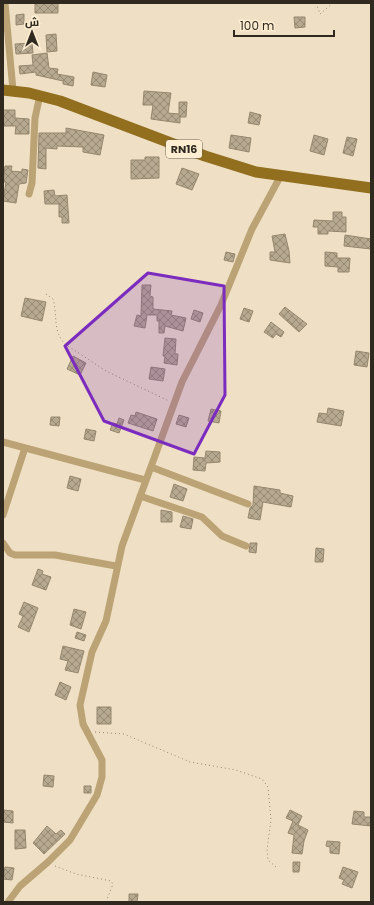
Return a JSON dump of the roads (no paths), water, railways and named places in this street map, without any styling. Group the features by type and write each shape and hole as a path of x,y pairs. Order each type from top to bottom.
{"main road":[{"name":"RN16","path":"8,90 40,95 96,114 205,156 256,172 280,177 371,188"}],"street":[{"path":"5,3 8,90"},
{"path":"29,194 32,183 35,118 40,95"},
{"path":"8,902 28,878 48,862 70,840 89,810 100,785 102,760 98,748 86,731 81,718 80,705 92,652 106,621 116,566 140,496 189,366 221,305 252,229 280,177"},
{"path":"3,442 146,480"},
{"path":"3,515 25,448"},
{"path":"151,467 248,504"},
{"path":"140,496 196,515 208,522 222,536 246,546"},
{"path":"3,543 7,550 16,555 55,555 116,566"}]}
